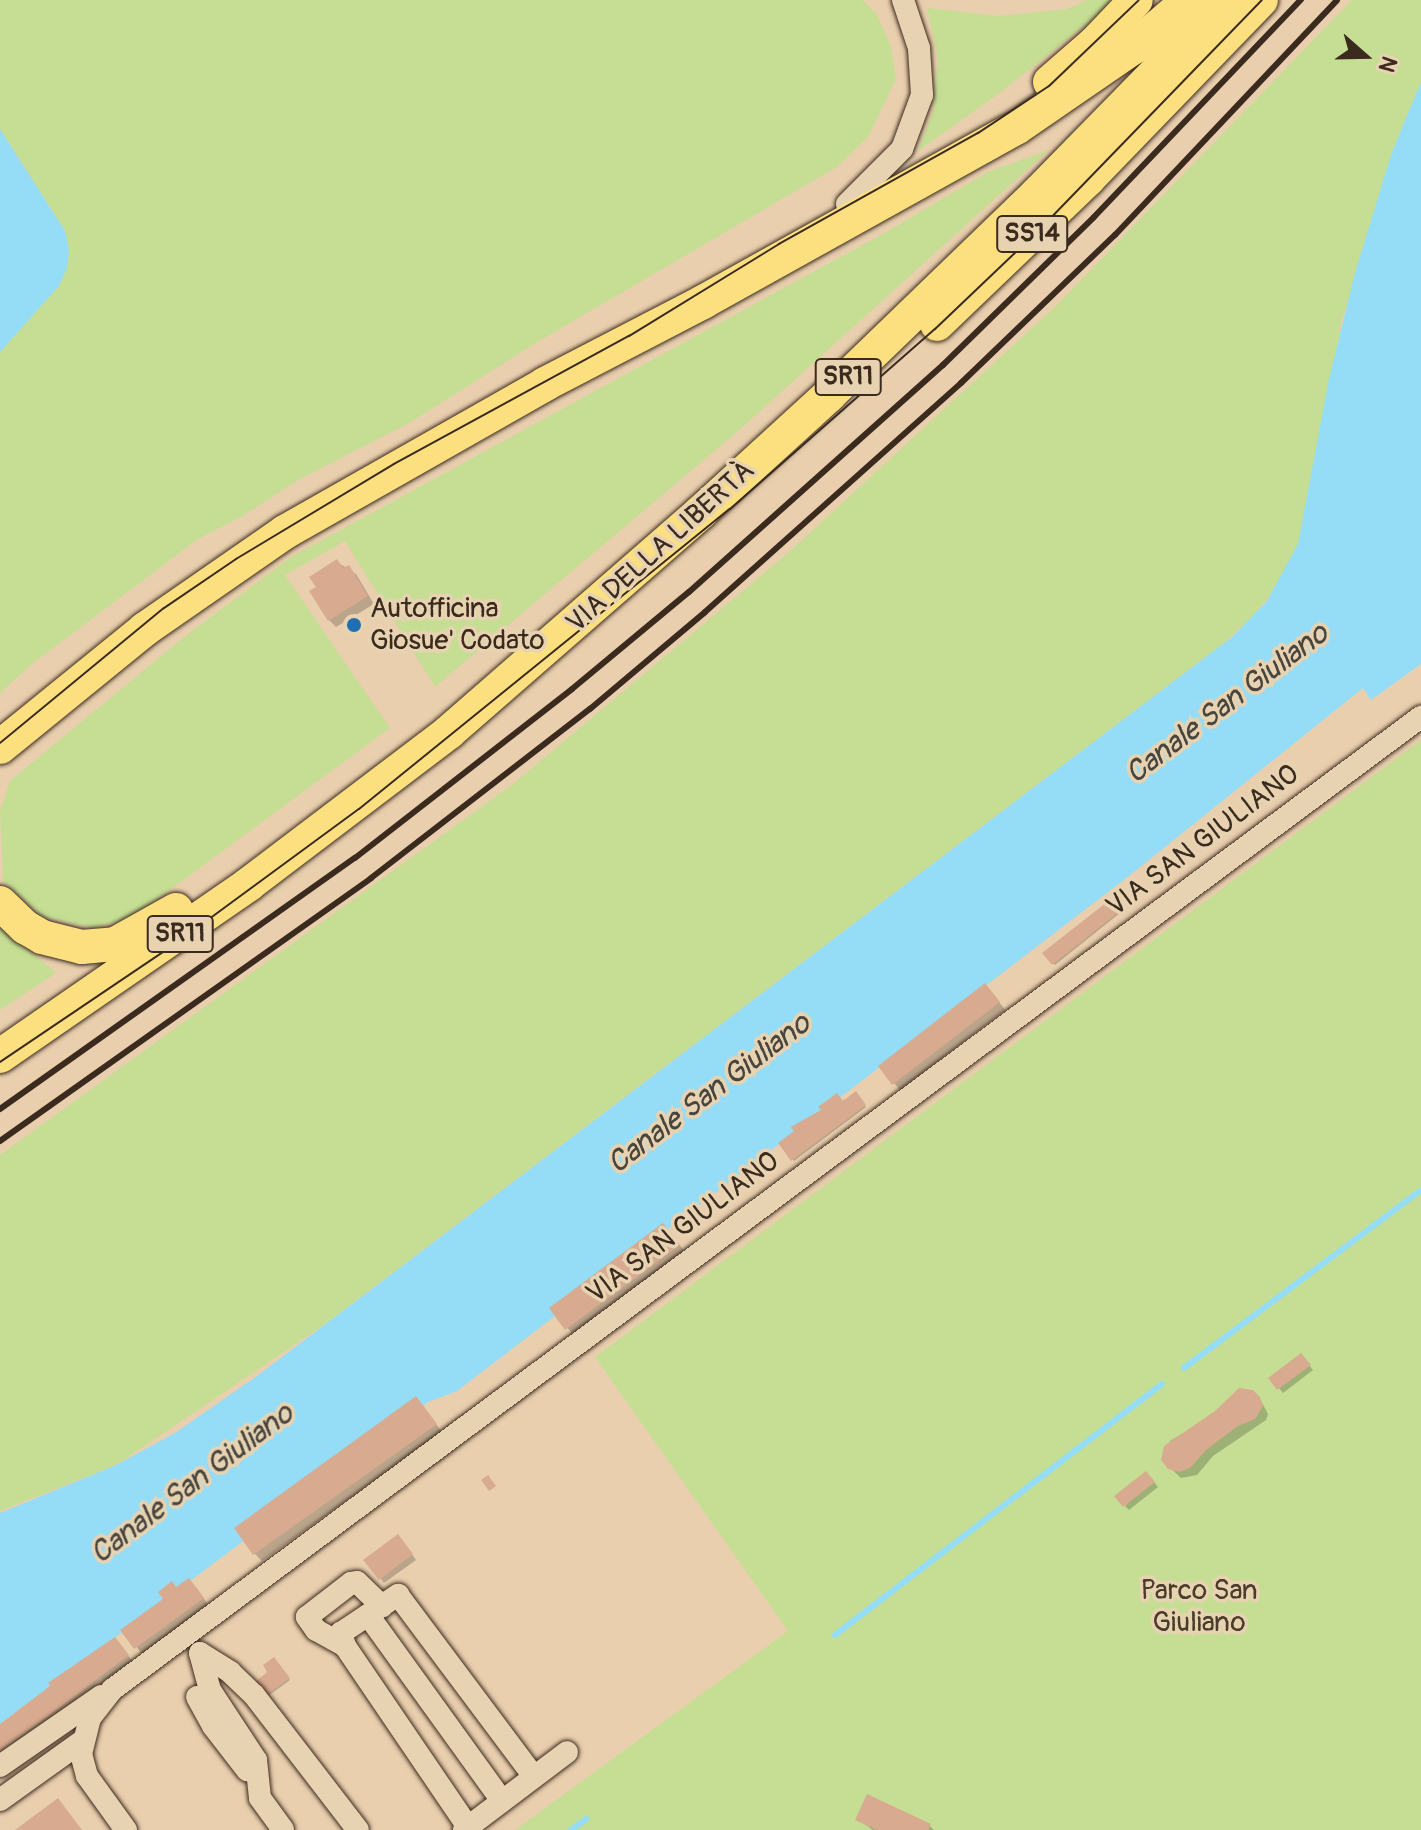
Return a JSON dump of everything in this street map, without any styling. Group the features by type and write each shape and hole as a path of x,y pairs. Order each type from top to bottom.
{"highway":[{"path":"629,338 725,274 957,144 1034,95 1095,43 1136,0"},
{"path":"0,747 217,576 285,532 629,338 703,302 1016,128 1134,47 1189,0"},
{"name":"VIA DELLA LIBERTÀ","path":"0,1056 249,884 449,732 725,491 1038,193 1227,0"},
{"name":"SS14","path":"449,732 575,637 662,565 909,351 1088,179 1261,0"},
{"name":"SR11","path":"0,903 25,927 42,937 82,947 115,944 152,926 255,855 661,533 1038,193"},
{"path":"0,761 24,732 79,682"}],"street":[{"path":"847,204 902,149 922,95 919,48 903,0"},
{"name":"VIA SAN GIULIANO","path":"81,1742 90,1718 113,1689 1421,717"},
{"path":"345,1646 316,1630 307,1617 357,1582 502,1801"},
{"path":"534,1777 398,1595 341,1633 345,1646 466,1828 534,1777 567,1752"},
{"path":"283,1830 260,1798 258,1778 245,1769 213,1726 195,1692 200,1653 230,1672 254,1695 358,1830"},
{"path":"0,1766 60,1722 113,1689"},
{"path":"0,1800 81,1742 87,1776 126,1830"}],"green space":[{"path":"0,0 863,0 876,13 891,46 896,79 868,137 837,167 539,341 409,423 300,479 239,518 198,539 33,663 0,693 0,352 59,286 69,250 65,231 0,129"},
{"path":"1087,0 1117,0 1001,92 918,151 933,111 938,58 927,8 999,16 1067,9"},
{"path":"1352,0 1421,0 1421,82 1342,320 1298,544 1283,577 1257,612 1224,643 321,1327 116,1465 0,1511 0,1155 513,784 788,553 1056,306"},
{"path":"1049,150 737,432 435,687 345,541 285,575 390,728 133,917 93,928 43,917 3,881 0,811 10,781 184,637 291,557 879,236 990,171"},
{"name":"Parco San Giuliano","path":"1421,740 1421,1830 515,1830 788,1631 595,1357"},
{"path":"0,926 56,973 0,1010"}],"water":[{"name":"Canale San Giuliano","path":"1421,82 1421,664 1371,700 1363,688 1129,876 457,1391 428,1402 0,1724 0,1513 116,1465 175,1433 257,1376 1232,637 1267,601 1298,544 1329,379 1355,273 1392,152"},
{"path":"0,129 65,231 69,250 67,268 59,286 0,352"}],"building":[{"path":"337,559 343,568 349,565 368,596 328,621 309,591 316,587 309,577"},
{"path":"1116,895 1125,907 1052,965 1042,953"},
{"path":"985,983 1000,1002 892,1085 878,1066"},
{"path":"856,1091 866,1105 791,1161 778,1143 794,1131 791,1127 821,1110 818,1107 837,1093 843,1101"},
{"path":"663,1223 680,1245 565,1330 549,1308"},
{"path":"1301,1353 1311,1365 1277,1390 1268,1378"},
{"path":"1239,1388 1253,1390 1260,1397 1263,1406 1255,1419 1238,1426 1206,1450 1190,1468 1179,1472 1168,1469 1161,1460 1164,1446 1215,1411"},
{"path":"416,1396 437,1424 253,1555 234,1528"},
{"path":"1146,1471 1155,1482 1123,1507 1114,1496"},
{"path":"488,1475 496,1486 489,1491 481,1480"},
{"path":"398,1534 413,1554 379,1580 363,1560"},
{"path":"189,1578 204,1598 134,1649 120,1630 163,1599 158,1592 172,1581 176,1587"},
{"path":"115,1637 129,1655 0,1752 0,1724 50,1686 48,1683"},
{"path":"274,1657 290,1678 265,1696 254,1683 267,1672 263,1665"},
{"path":"867,1794 931,1824 928,1830 877,1830 855,1820"},
{"path":"58,1798 82,1830 15,1830"}],"waterway":[{"path":"1184,1368 1421,1190"},
{"path":"835,1635 1162,1384"},
{"path":"571,1830 586,1819"}],"tram line":[{"path":"0,743 164,608 236,559 394,464 629,336 779,244 978,133 1049,86 1139,0"},
{"path":"0,1062 175,944 359,809 730,509 935,329 1039,230 1262,0"}],"railway":[{"path":"0,1109 355,858 572,689 689,592 943,365 1094,217 1301,0"},
{"path":"0,1141 371,878 590,709 705,612 961,383 1115,235 1337,0"}],"place":[{"name":"Autofficina Giosue' Codato","path":"354,625"}]}
